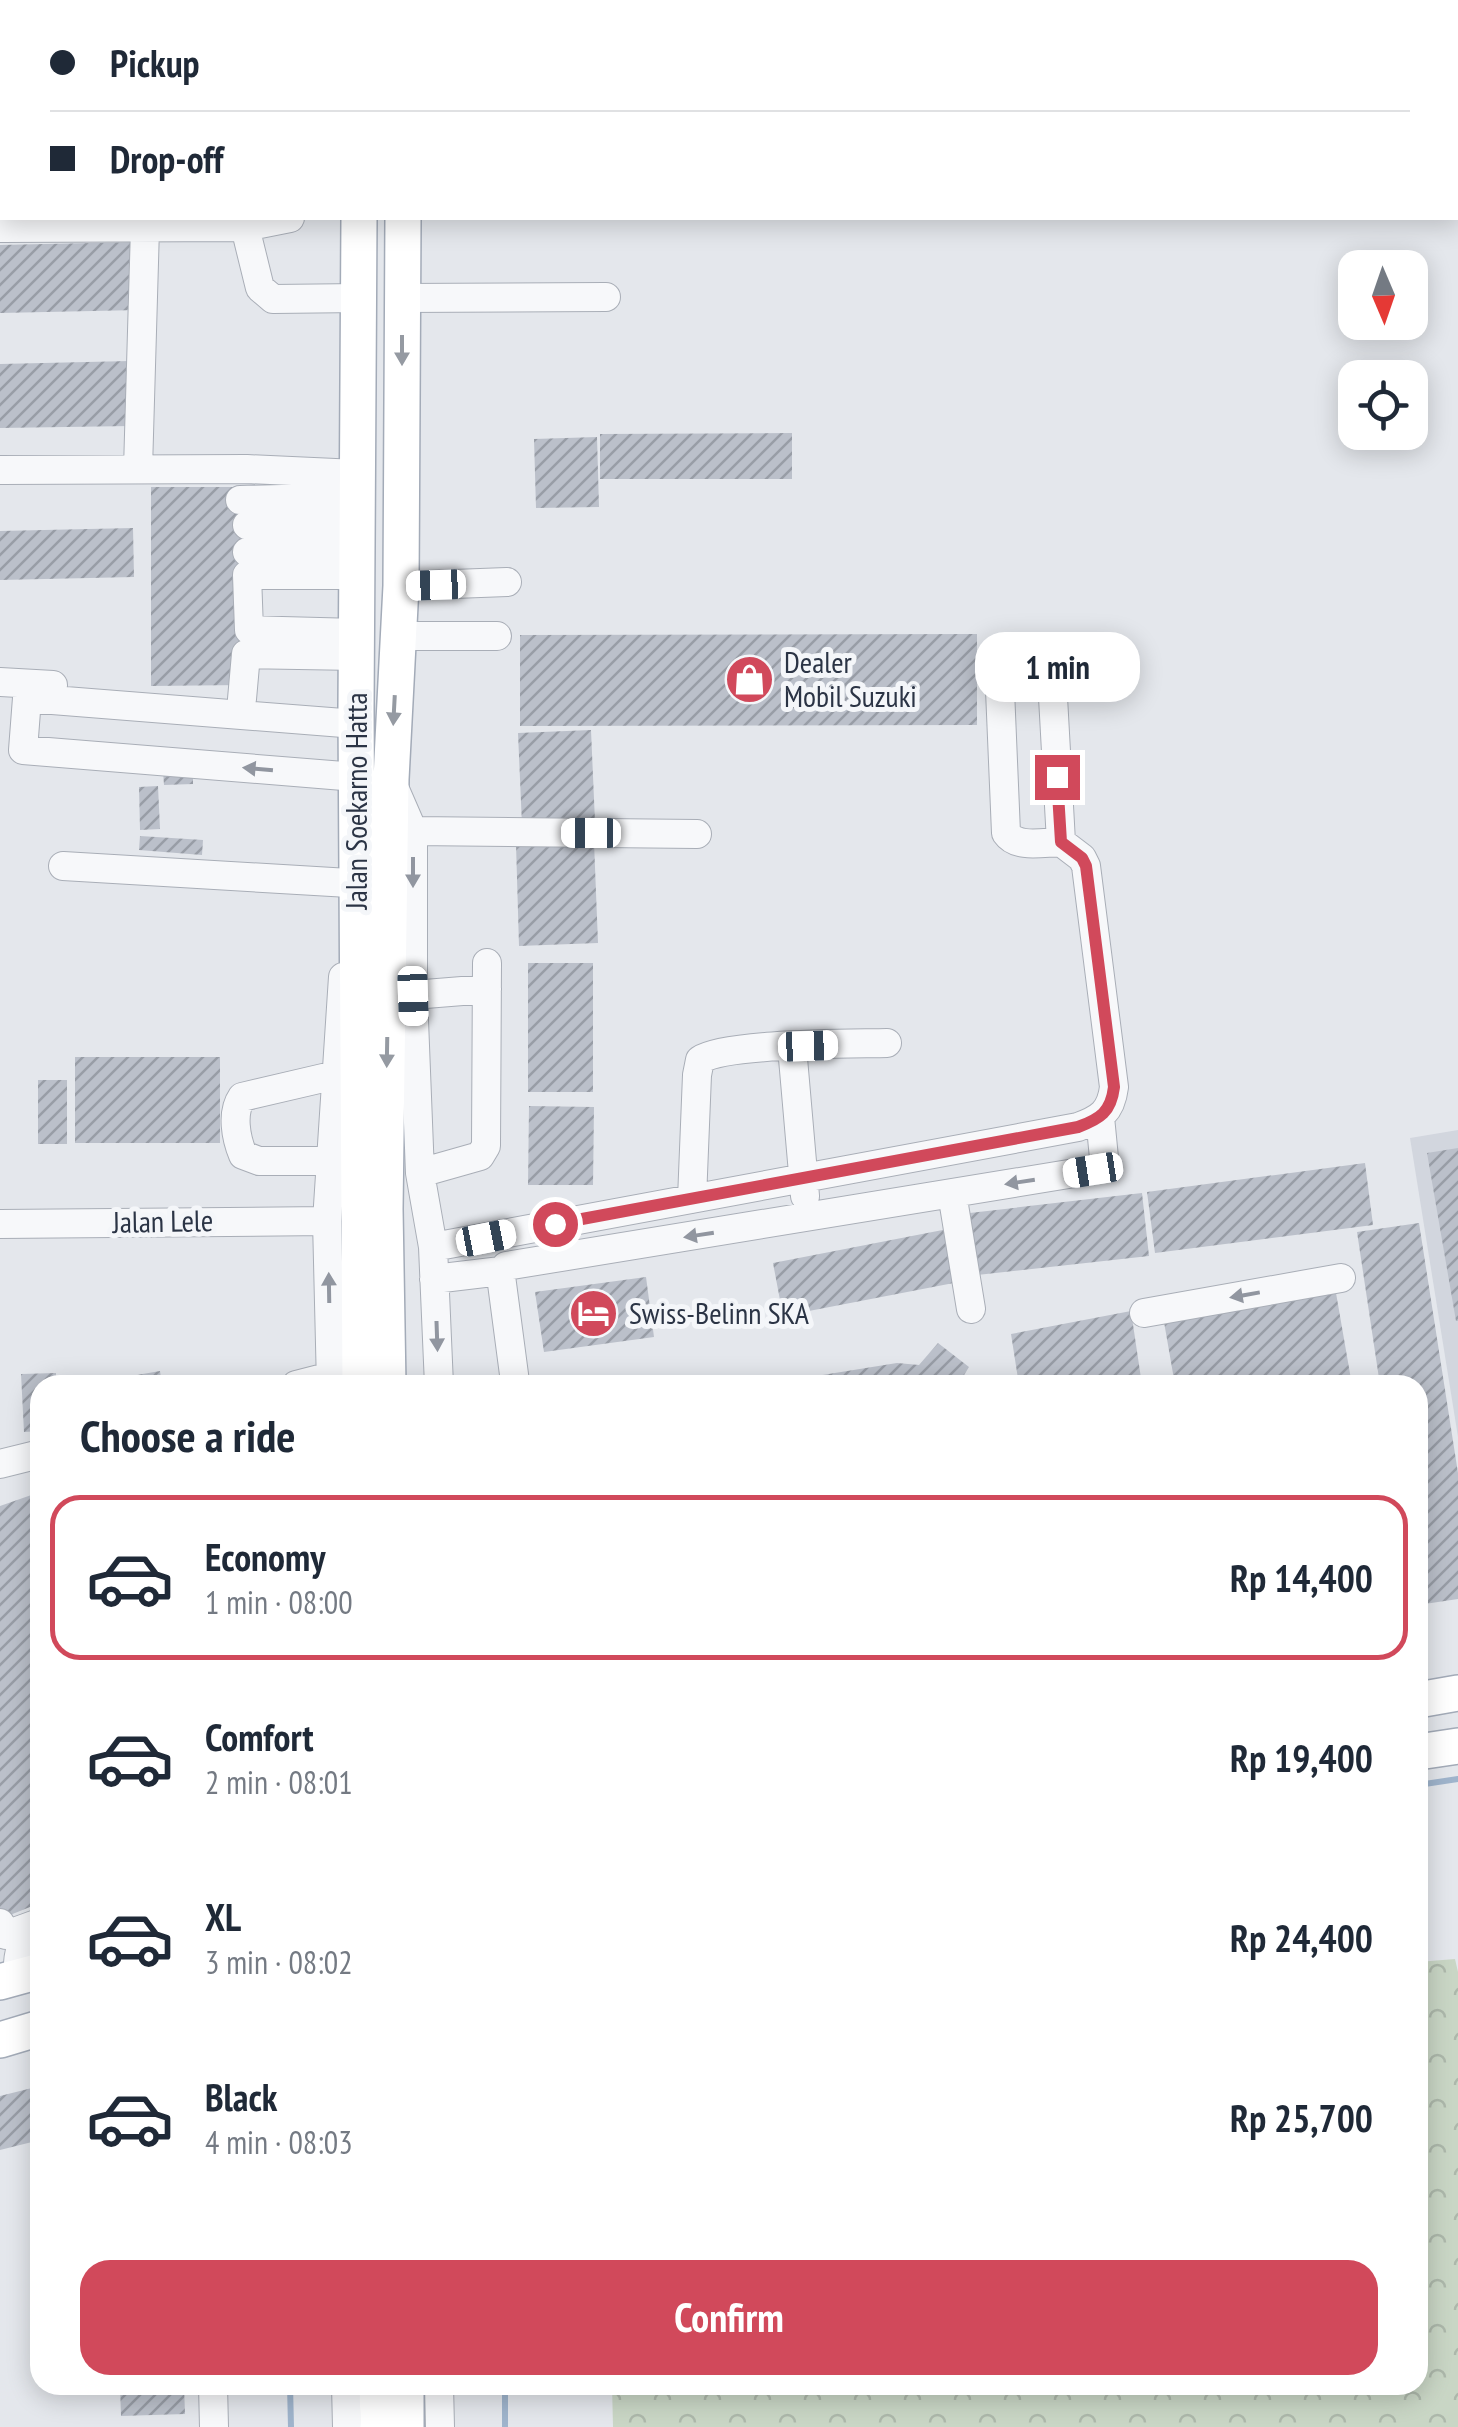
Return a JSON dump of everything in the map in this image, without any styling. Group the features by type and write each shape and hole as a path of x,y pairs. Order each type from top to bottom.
{"main road":[{"name":"Jalan Soekarno Hatta","path":"342,1375 356,1215 363,747 357,644 360,220"},
{"name":"Jalan Soekarno Hatta","path":"363,747 398,636 402,220"},
{"name":"Jalan Soekarno Hatta","path":"356,1215 386,1375"},
{"path":"1428,1698 1458,1693"},
{"path":"1428,1750 1458,1746"},
{"path":"0,2040 30,2031"},
{"path":"377,2395 378,2427"},
{"path":"406,2395 406,2427"}],"street":[{"path":"0,228 146,228 270,220"},
{"path":"230,224 260,288 273,299 360,298"},
{"path":"138,469 146,228"},
{"path":"402,298 606,298"},
{"path":"0,470 247,469 357,523"},
{"path":"357,523 244,526 357,523"},
{"path":"357,523 247,575 249,630 357,644"},
{"path":"401,586 507,582"},
{"path":"398,636 496,636"},
{"path":"242,699 246,654 357,644"},
{"path":"1052,680 1061,842"},
{"path":"0,682 242,699 363,747"},
{"path":"433,1247 1078,1127 1108,1110 1114,1087 1086,866 1082,858 1061,842 1018,843 1006,833 1000,690"},
{"path":"27,698 363,747 23,750 27,698"},
{"path":"356,1215 331,1160 349,882 363,747"},
{"name":"Jalan Soekarno Hatta","path":"363,747 414,831 413,996 420,1173 433,1247 439,1375"},
{"path":"414,831 697,834"},
{"path":"63,866 349,882"},
{"path":"413,996 487,976 484,1152 420,1173"},
{"path":"692,1199 696,1075 700,1060 716,1054 792,1047 887,1043"},
{"path":"792,1047 802,1179 810,1217"},
{"path":"331,1160 259,1161 243,1155 238,1143 236,1106 242,1097 336,1075"},
{"path":"434,1279 1098,1167 1104,1158 1100,1117"},
{"path":"952,1193 971,1309"},
{"name":"Jalan Lele","path":"0,1224 356,1215"},
{"path":"501,1270 514,1375"},
{"path":"1144,1313 1302,1271 1341,1278"},
{"path":"0,1464 30,1456"},
{"path":"0,1923 6,1935 30,1927"},
{"path":"19,1977 17,1954 30,1938"},
{"path":"213,2395 214,2427"},
{"path":"346,2395 347,2427"},
{"path":"439,2395 440,2427"}],"shaded area":[{"path":"1458,1130 1458,1437 1410,1138"}],"green space":[{"path":"1455,1959 1458,1972 1458,2427 613,2427 612,2395 1428,2395 1428,1961"}],"building":[{"path":"137,242 139,310 0,313 0,245"},
{"path":"130,361 131,426 0,428 0,364"},
{"path":"792,433 792,479 600,479 600,434"},
{"path":"597,437 599,507 536,508 534,439"},
{"path":"151,487 243,487 243,685 151,686"},
{"path":"133,528 134,577 0,580 0,531"},
{"name":"Dealer Mobil Suzuki","path":"977,634 977,725 520,726 520,635"},
{"path":"591,730 595,822 522,825 518,733"},
{"path":"193,770 193,784 164,785 163,771"},
{"path":"158,786 160,829 140,830 139,787"},
{"path":"140,836 203,840 202,855 139,850"},
{"path":"594,842 598,943 519,946 516,844"},
{"path":"528,963 593,963 593,1092 528,1092"},
{"path":"75,1057 220,1057 220,1143 75,1143"},
{"path":"38,1080 67,1080 67,1144 38,1144"},
{"path":"529,1106 594,1107 593,1185 528,1185"},
{"path":"1458,1148 1458,1321 1456,1321 1427,1153"},
{"path":"1365,1163 1373,1225 1155,1253 1147,1192"},
{"path":"1142,1193 1149,1256 968,1276 961,1214"},
{"path":"1419,1223 1458,1473 1458,1599 1428,1604 1428,1375 1378,1375 1357,1232"},
{"path":"953,1228 964,1281 783,1316 773,1263"},
{"name":"Swiss-Belinn SKA","path":"646,1277 654,1337 544,1352 535,1292"},
{"path":"1336,1293 1350,1375 1173,1375 1164,1322"},
{"path":"1131,1311 1141,1375 1017,1375 1011,1334"},
{"path":"938,1343 969,1367 964,1375 822,1375 897,1363 919,1365"},
{"path":"56,1373 30,1375 30,1432 24,1432 21,1374"},
{"path":"30,1496 30,1907 0,1919 0,1506"},
{"path":"30,2088 30,2142 0,2150 0,2096"},
{"path":"120,2395 184,2395 185,2414 121,2416"}],"waterway":[{"path":"1428,1784 1458,1779"},
{"path":"290,2395 291,2427"},
{"path":"505,2395 505,2427"}],"place":[{"name":"Dealer Mobil Suzuki","path":"749,680"},
{"name":"Swiss-Belinn SKA","path":"594,1314"}],"route":[{"path":"555,1224 1078,1127 1108,1110 1114,1087 1086,866 1082,858 1061,842 1057,777"}]}
